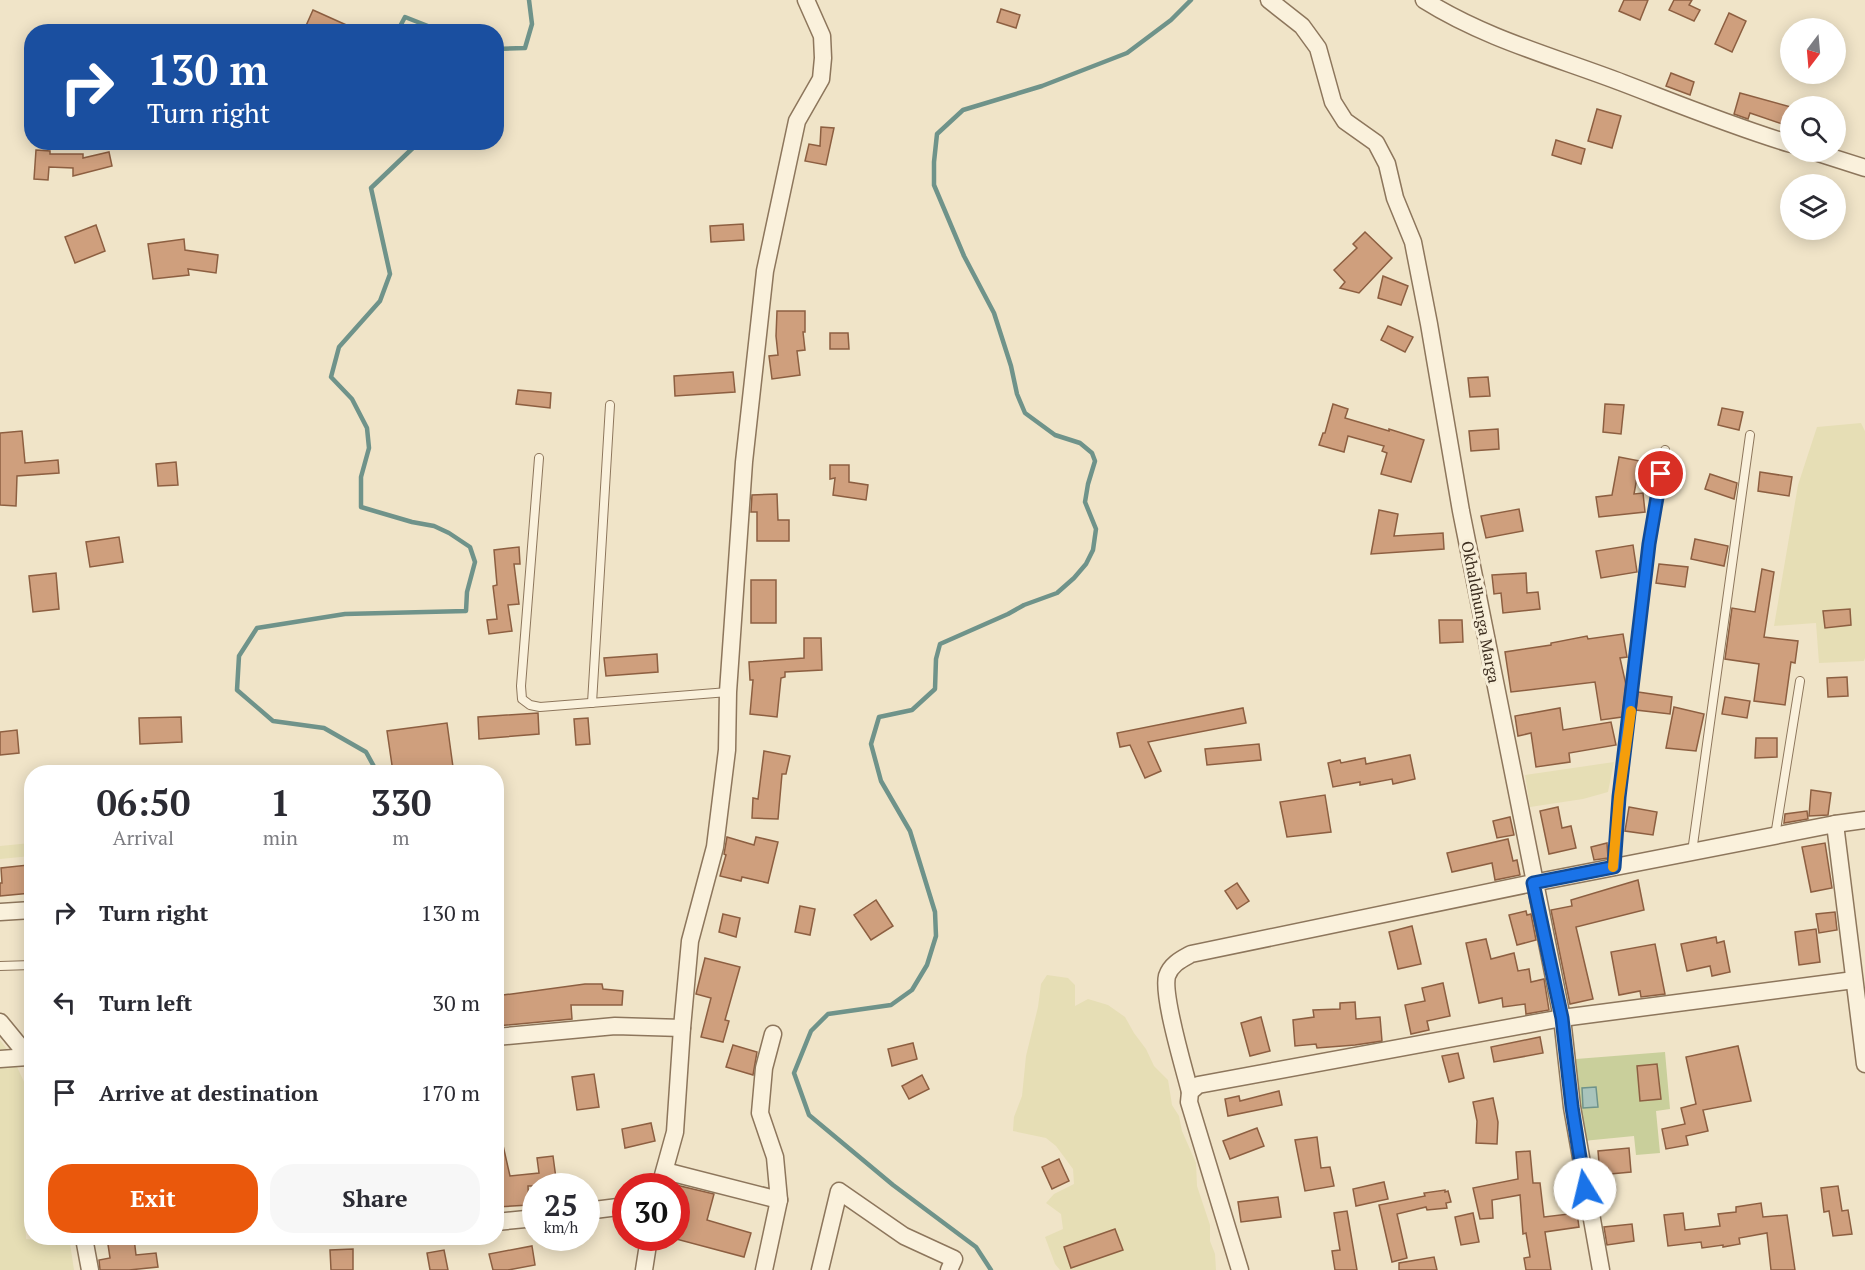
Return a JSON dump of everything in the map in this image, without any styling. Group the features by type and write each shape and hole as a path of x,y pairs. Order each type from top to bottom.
{"street":[{"path":"664,1173 675,1132 690,941 715,847 727,750 728,692 744,462 765,271 797,121 821,79 824,58 822,36 807,0"},
{"name":"Okhaldhunga Marga","path":"1269,0 1302,26 1318,48 1333,102 1345,121 1377,143 1387,164 1395,198 1413,242 1461,511 1533,883 1562,1018 1572,1107 1601,1270"},
{"path":"1424,0 1440,10 1520,47 1780,141"},
{"path":"1846,162 1865,168"},
{"path":"1240,1270 1189,1102 1190,1092 1166,993 1167,975 1174,964 1191,954 1215,948 1614,867 1865,820"},
{"path":"1835,824 1865,1064"},
{"path":"0,912 24,910"},
{"path":"1190,1092 1198,1085 1562,1018 1854,980"},
{"path":"0,1022 24,1052"},
{"path":"504,1036 615,1026 682,1028"},
{"path":"764,1270 778,1200 775,1157 760,1113 765,1068 773,1034"},
{"path":"0,1059 24,1059"},
{"path":"690,1184 778,1200"},
{"path":"820,1270 839,1191 904,1236 954,1258 949,1270"},
{"path":"504,1221 522,1219"},
{"path":"85,1245 90,1270"},
{"path":"644,1270 647,1251"}],"lane":[{"path":"592,703 610,405"},
{"path":"1692,852 1750,435"},
{"path":"1614,867 1619,797 1649,544 1665,450"},
{"path":"539,458 521,686 522,699 540,708 728,692"},
{"path":"1775,836 1800,681"},
{"path":"0,966 24,965"}],"shaded area":[{"path":"1861,423 1865,431 1865,658 1864,661 1819,663 1816,623 1774,626 1798,485 1817,427"},
{"path":"1614,762 1608,792 1583,799 1530,807 1525,775"},
{"path":"24,844 24,857 0,859 0,846"},
{"path":"1047,975 1068,978 1075,985 1075,1006 1088,999 1108,1005 1125,1017 1154,1066 1168,1080 1172,1105 1179,1116 1182,1131 1196,1163 1197,1186 1210,1225 1210,1241 1215,1254 1216,1270 1060,1270 1055,1264 1045,1237 1063,1229 1061,1214 1046,1203 1054,1194 1074,1184 1073,1169 1056,1146 1046,1138 1013,1131 1014,1117 1022,1096 1026,1056 1041,984"},
{"path":"0,1040 12,1056 24,1082 24,1245 70,1245 74,1270 0,1270"}],"green space":[{"path":"1665,1052 1670,1109 1656,1111 1660,1153 1636,1155 1634,1136 1583,1141 1576,1059"}],"water":[{"path":"1596,1087 1598,1107 1583,1108 1582,1088"}],"building":[{"path":"1624,0 1648,0 1640,20 1619,11"},
{"path":"1674,0 1692,0 1689,5 1700,10 1694,21 1669,10"},
{"path":"1001,9 1020,15 1016,28 997,22"},
{"path":"313,10 344,24 307,24"},
{"path":"1729,13 1746,21 1732,52 1715,44"},
{"path":"1671,73 1694,82 1690,95 1666,86"},
{"path":"1740,93 1780,104 1780,123 1750,113 1748,119 1734,114"},
{"path":"1597,109 1621,116 1612,148 1588,141"},
{"path":"821,127 834,128 826,165 805,161 809,144 820,146"},
{"path":"1556,140 1585,149 1581,164 1552,155"},
{"path":"36,150 50,151 50,154 83,154 83,158 109,152 112,166 73,176 73,168 49,167 48,180 34,179"},
{"path":"743,224 744,240 711,242 710,226"},
{"path":"96,225 105,251 75,263 65,237"},
{"path":"1365,232 1392,258 1359,293 1340,288 1345,282 1334,270 1357,248 1353,244"},
{"path":"184,239 185,250 218,255 216,273 188,269 189,275 153,279 148,244"},
{"path":"1383,276 1408,286 1401,305 1378,298"},
{"path":"777,311 805,311 805,332 803,332 805,350 797,351 800,375 772,379 769,356 778,355"},
{"path":"1388,326 1413,337 1405,352 1381,340"},
{"path":"830,333 848,333 849,349 830,349"},
{"path":"733,372 735,392 675,396 674,376"},
{"path":"1488,377 1490,396 1470,397 1468,378"},
{"path":"518,390 551,393 550,408 516,404"},
{"path":"1333,404 1348,409 1345,418 1424,440 1411,482 1381,474 1387,453 1382,451 1384,446 1348,436 1344,452 1319,445 1325,433"},
{"path":"1605,404 1624,405 1621,434 1603,432"},
{"path":"1722,408 1743,412 1739,430 1718,425"},
{"path":"1498,429 1499,449 1471,451 1469,431"},
{"path":"22,431 25,463 58,460 59,473 17,476 16,506 0,505 0,433"},
{"path":"1619,457 1640,461 1634,494 1643,493 1645,512 1599,517 1596,497 1612,495"},
{"path":"176,462 178,485 158,486 156,464"},
{"path":"830,465 849,465 849,482 868,485 866,500 833,495 835,478 830,479"},
{"path":"1760,472 1792,477 1789,496 1758,491"},
{"path":"1710,474 1737,483 1734,499 1705,489"},
{"path":"777,494 778,520 789,520 789,541 757,541 757,512 751,512 752,495"},
{"path":"1519,509 1523,531 1486,538 1481,516"},
{"path":"1379,510 1398,514 1394,536 1443,533 1444,549 1371,554"},
{"path":"119,537 123,562 90,567 86,542"},
{"path":"1695,539 1728,546 1724,566 1691,559"},
{"path":"1633,545 1637,572 1601,578 1596,551"},
{"path":"519,547 520,564 514,564 519,604 508,605 512,631 489,634 487,620 497,619 493,586 497,585 494,550"},
{"path":"1659,564 1688,567 1685,587 1656,583"},
{"path":"1762,569 1774,572 1764,637 1798,641 1795,663 1791,662 1785,705 1754,701 1759,664 1725,659 1732,608 1755,612"},
{"path":"56,573 59,609 33,612 29,576"},
{"path":"1526,573 1527,593 1538,592 1540,609 1503,613 1501,593 1494,594 1492,575"},
{"path":"751,580 776,580 776,623 751,623"},
{"path":"1850,609 1851,625 1825,628 1823,611"},
{"path":"1439,620 1462,620 1463,642 1440,643"},
{"path":"1623,634 1627,657 1620,658 1626,685 1622,717 1601,720 1595,682 1511,692 1505,652 1551,645 1551,643 1587,636 1588,639"},
{"path":"804,638 821,638 822,670 785,672 785,677 781,678 777,717 750,714 753,680 750,680 749,662 804,658"},
{"path":"657,654 658,672 606,676 604,658"},
{"path":"1847,677 1848,696 1828,697 1827,678"},
{"path":"1638,692 1672,697 1670,714 1636,710"},
{"path":"1725,697 1750,701 1747,718 1722,714"},
{"path":"1674,707 1704,714 1696,751 1666,748"},
{"path":"1243,708 1246,723 1148,742 1161,771 1145,778 1130,745 1120,747 1117,733"},
{"path":"1560,708 1563,730 1611,722 1616,745 1569,753 1570,762 1536,767 1531,733 1518,736 1515,716"},
{"path":"538,713 539,734 479,739 478,717"},
{"path":"181,717 182,742 140,744 139,718"},
{"path":"588,718 590,744 576,745 574,719"},
{"path":"447,723 453,765 392,765 387,731"},
{"path":"17,730 19,753 0,755 0,732"},
{"path":"1756,738 1777,738 1777,757 1755,758"},
{"path":"1259,744 1261,760 1207,765 1205,749"},
{"path":"764,751 790,756 786,774 782,774 778,819 752,818 753,798 758,799"},
{"path":"1410,755 1415,779 1393,784 1392,779 1333,787 1328,763 1365,758 1366,764"},
{"path":"1811,790 1831,793 1828,815 1809,816"},
{"path":"1325,795 1331,832 1287,837 1280,802"},
{"path":"1558,807 1562,828 1571,826 1576,848 1549,854 1540,811"},
{"path":"1629,807 1657,812 1653,835 1625,831"},
{"path":"1807,811 1808,819 1784,823 1785,814"},
{"path":"1510,817 1514,835 1497,838 1493,821"},
{"path":"727,837 754,845 756,837 778,842 768,883 742,877 741,881 720,876 726,855 724,854"},
{"path":"1508,839 1513,861 1517,860 1520,875 1495,880 1492,863 1452,872 1447,853"},
{"path":"1607,843 1608,858 1594,860 1591,847"},
{"path":"1825,843 1832,888 1811,892 1802,847"},
{"path":"24,865 24,894 0,896 1,868"},
{"path":"1638,880 1644,910 1576,927 1593,999 1570,1004 1551,910 1572,906 1571,900"},
{"path":"1237,883 1249,901 1237,909 1225,891"},
{"path":"876,900 893,926 871,940 854,915"},
{"path":"800,906 815,909 810,935 795,932"},
{"path":"1526,911 1527,915 1531,914 1536,940 1517,945 1509,915"},
{"path":"1835,912 1837,930 1819,933 1816,914"},
{"path":"723,914 740,918 736,937 719,932"},
{"path":"1412,926 1421,964 1398,969 1389,932"},
{"path":"1816,929 1820,962 1799,965 1795,932"},
{"path":"1716,937 1717,943 1724,941 1730,972 1712,976 1710,966 1687,971 1681,944"},
{"path":"1486,939 1491,959 1514,953 1518,971 1529,969 1531,982 1544,979 1549,1010 1526,1014 1525,1004 1503,1007 1502,998 1479,1003 1466,943"},
{"path":"1655,944 1665,994 1641,997 1640,991 1619,995 1611,952"},
{"path":"705,958 740,967 725,1020 729,1021 723,1042 701,1037 711,998 696,994"},
{"path":"1443,983 1450,1016 1427,1021 1429,1030 1411,1034 1405,1005 1425,1001 1422,988"},
{"path":"585,984 602,984 603,989 623,991 622,1005 571,1005 572,1019 504,1025 504,995"},
{"path":"1355,1002 1356,1019 1380,1017 1382,1041 1317,1048 1316,1044 1295,1046 1293,1020 1314,1017 1313,1010 1340,1009 1340,1003"},
{"path":"1261,1017 1270,1051 1250,1056 1241,1023"},
{"path":"1540,1037 1543,1053 1494,1062 1491,1047"},
{"path":"913,1043 917,1059 892,1066 888,1049"},
{"path":"733,1045 757,1052 753,1075 726,1067"},
{"path":"1738,1046 1751,1101 1703,1110 1708,1131 1686,1136 1688,1145 1666,1149 1662,1129 1685,1124 1681,1108 1696,1104 1686,1057"},
{"path":"1458,1053 1464,1078 1449,1082 1442,1056"},
{"path":"1657,1064 1661,1099 1640,1101 1637,1066"},
{"path":"594,1074 599,1107 577,1110 572,1077"},
{"path":"922,1075 929,1089 909,1099 902,1086"},
{"path":"1279,1091 1282,1105 1228,1116 1225,1099 1239,1096 1240,1101"},
{"path":"1493,1098 1498,1122 1497,1144 1476,1143 1477,1121 1473,1102"},
{"path":"651,1123 655,1141 625,1148 622,1129"},
{"path":"1257,1128 1264,1146 1230,1159 1223,1141"},
{"path":"1317,1137 1321,1168 1330,1167 1334,1186 1305,1191 1295,1140"},
{"path":"1629,1148 1631,1172 1600,1175 1598,1151"},
{"path":"504,1150 510,1176 522,1175 522,1205 504,1207"},
{"path":"1530,1151 1533,1183 1540,1183 1544,1217 1577,1213 1579,1227 1545,1232 1551,1270 1526,1270 1524,1258 1530,1257 1526,1233 1523,1234 1520,1195 1492,1200 1493,1218 1480,1219 1473,1188 1518,1179 1516,1152"},
{"path":"553,1156 555,1173 539,1173 537,1158"},
{"path":"1059,1159 1069,1181 1052,1189 1042,1167"},
{"path":"1384,1182 1388,1199 1356,1206 1353,1189"},
{"path":"1838,1186 1842,1211 1848,1210 1852,1234 1833,1236 1829,1211 1824,1212 1821,1188"},
{"path":"690,1188 714,1194 707,1220 751,1233 744,1257 690,1243"},
{"path":"1445,1190 1445,1192 1448,1191 1451,1202 1446,1203 1447,1208 1427,1210 1426,1207 1397,1214 1407,1258 1392,1262 1379,1205"},
{"path":"1278,1197 1281,1217 1241,1222 1238,1202"},
{"path":"1761,1203 1763,1217 1787,1215 1795,1270 1771,1270 1767,1233 1739,1238 1740,1244 1723,1247 1723,1245 1702,1248 1701,1242 1668,1246 1664,1215 1683,1213 1685,1230 1720,1226 1718,1214 1736,1212 1736,1207"},
{"path":"1347,1211 1357,1270 1335,1270 1332,1251 1340,1250 1334,1213"},
{"path":"1473,1213 1479,1242 1461,1245 1455,1217"},
{"path":"1632,1224 1634,1241 1607,1245 1604,1227"},
{"path":"1115,1229 1123,1250 1071,1268 1064,1247"},
{"path":"108,1245 135,1245 136,1255 156,1253 158,1267 100,1270 99,1260 110,1258"},
{"path":"522,1248 522,1251 533,1251 535,1265 493,1270 489,1254"},
{"path":"353,1249 353,1270 331,1270 330,1250"},
{"path":"444,1250 448,1270 430,1270 427,1253"},
{"path":"1434,1257 1437,1270 1399,1270 1399,1263"}],"waterway":[{"path":"504,49 525,48 532,24 529,0"},
{"path":"991,1270 976,1247 893,1185 809,1115 794,1073 811,1031 828,1014 891,1005 912,990 927,965 936,936 935,912 910,831 881,781 871,744 879,717 912,710 935,689 936,659 940,644 1024,605 1057,593 1086,564 1093,550 1096,529 1085,502 1095,461 1092,453 1080,443 1055,435 1025,413 1017,394 1011,366 994,313 964,256 934,185 937,134 963,110 1042,86 1127,53 1171,20 1191,0"},
{"path":"401,24 405,17 423,24"},
{"path":"373,765 366,752 324,728 273,721 237,690 239,656 257,628 345,614 466,611 467,592 475,562 470,547 434,526 361,507 361,477 369,448 367,428 352,399 331,377 339,347 380,301 390,274 371,188 411,150"}],"slow traffic":[{"path":"1613,867 1619,797 1631,711"}],"route":[{"path":"1585,1189 1572,1107 1562,1018 1533,883 1614,867 1619,797 1629,729 1649,544 1661,474"}]}
